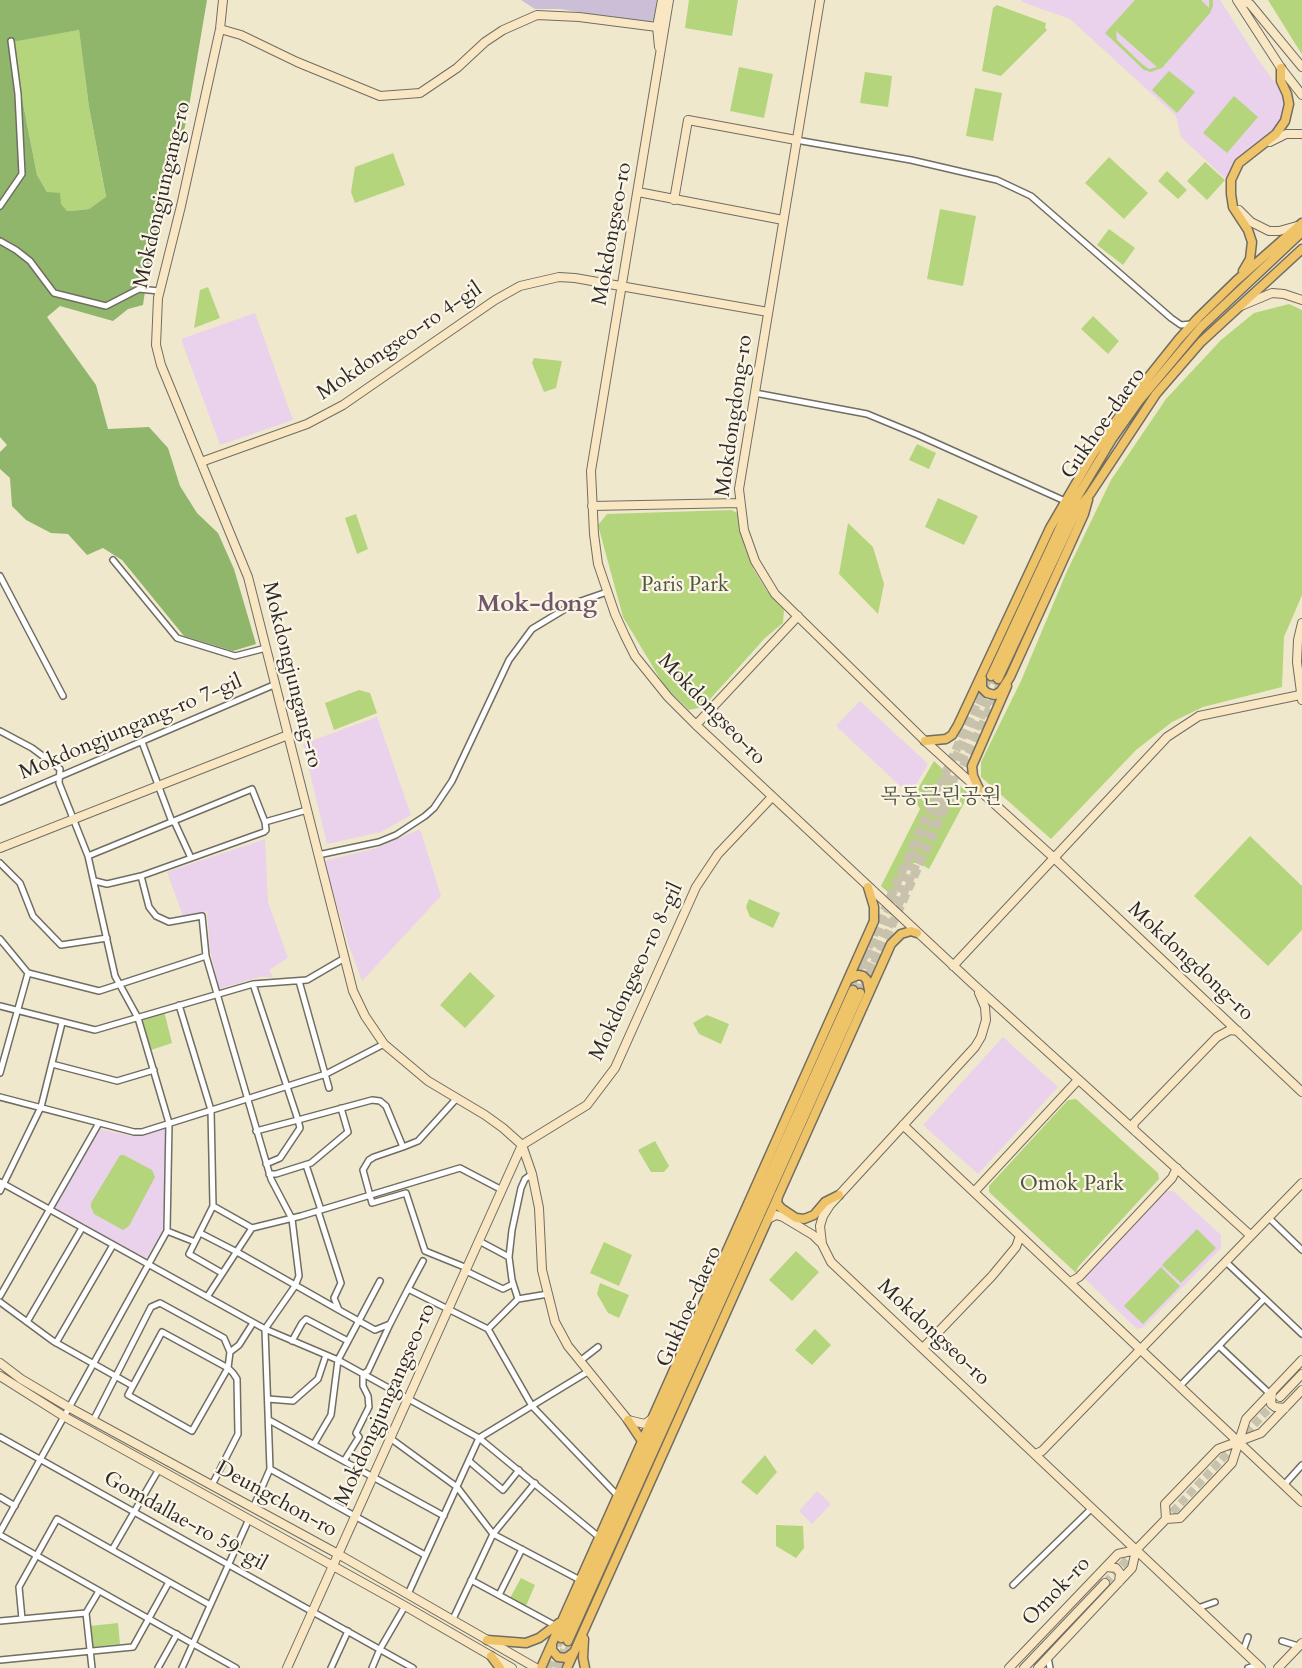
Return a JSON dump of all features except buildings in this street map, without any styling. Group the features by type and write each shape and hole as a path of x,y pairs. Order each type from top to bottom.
{"main road":[{"name":"Mokdongjungang-ro","path":"223,0 220,29 181,206 159,291 156,345 248,577 343,959 353,991 365,1016 384,1044 429,1081 503,1128 522,1145"},
{"name":"Mokdongseo-ro","path":"661,58 657,27 666,0"},
{"name":"Mokdongseo-ro","path":"666,0 661,58 591,471 598,564 615,615 635,656 668,697 696,725 917,933 1250,1235"},
{"name":"Mokdongdong-ro","path":"820,0 739,489 744,530 755,561 771,590 925,741 1302,1092"},
{"path":"1237,0 1281,68 1302,95"},
{"path":"1242,0 1250,4 1302,67"},
{"path":"220,29 241,35 380,96 420,93 457,68 485,42 503,30 537,15 579,17 657,27"},
{"path":"1236,281 1248,264 1253,244 1250,234 1233,207 1232,180 1239,163 1276,134 1286,121 1288,104 1287,94 1281,81 1281,68"},
{"path":"674,200 688,120 796,140"},
{"path":"1302,134 1281,136 1247,160 1237,174 1234,191 1238,208 1256,226 1269,231 1279,231 1302,226"},
{"path":"638,192 783,220"},
{"path":"925,741 939,741 952,735 991,675 1050,528 1093,454 1131,399 1193,323 1236,281 1302,226"},
{"name":"Gukhoe-daero","path":"991,675 1064,519 1119,430 1167,366 1201,327 1302,226"},
{"name":"Gukhoe-daero","path":"991,675 1077,510 1156,394 1201,342 1302,249"},
{"name":"Mokdongseo-ro 4-gil","path":"201,462 307,424 343,405 487,306 520,286 559,277 622,285 768,312"},
{"path":"1237,308 1272,294 1284,294 1302,300"},
{"path":"980,791 972,766 1084,514 1090,494"},
{"path":"592,506 740,503"},
{"path":"696,725 798,616"},
{"path":"953,966 1167,737 1199,716 1301,698 1297,662 1298,640 1302,623"},
{"path":"991,675 981,682 982,688 991,694 1000,691 1010,677"},
{"path":"0,848 288,735"},
{"name":"Mokdongseo-ro 8-gil","path":"522,1145 587,1105 615,1068 696,886 718,854 772,797"},
{"path":"541,1668 559,1623 653,1418 874,921 874,907 868,886"},
{"path":"567,1668 779,1194 860,992 895,938 907,932 917,933"},
{"path":"848,980 858,975 862,976 869,985 860,992"},
{"name":"Mokdongseo-ro","path":"973,984 984,1002 986,1012 985,1027 981,1037 975,1047 839,1195 823,1216 820,1233 822,1244 831,1262 1260,1666"},
{"name":"Gukhoe-daero","path":"564,1640 860,992"},
{"path":"1137,1132 1133,1128 1134,1123 1217,1037 1230,1030 1238,1031"},
{"path":"974,1192 1078,1080"},
{"path":"903,1125 1302,1502"},
{"path":"522,1145 532,1174 539,1208 542,1270 555,1322 568,1346 628,1420 642,1441"},
{"name":"Mokdongjungangseo-ro","path":"288,1668 522,1145"},
{"path":"1070,1282 1079,1277 1172,1178 1177,1168"},
{"path":"1035,1454 1042,1451 1302,1184"},
{"path":"779,1194 777,1203 781,1208 796,1218 804,1219 814,1215 825,1202 839,1195"},
{"path":"768,1218 776,1215 783,1217 813,1235 822,1244"},
{"path":"923,1348 992,1276 1016,1247 1020,1236"},
{"name":"Omok-ro","path":"1038,1668 1132,1568 1136,1550 1166,1519 1180,1518 1232,1463 1246,1419 1302,1360"},
{"name":"Deungchon-ro","path":"0,1363 21,1379 70,1408 338,1554 536,1668"},
{"path":"1280,1397 1302,1374"},
{"name":"Deungchon-ro","path":"0,1376 65,1418 405,1606 512,1668"},
{"name":"Omok-ro","path":"1166,1519 1165,1504 1218,1449 1261,1433 1302,1390"},
{"path":"1271,1393 1271,1404 1285,1408"},
{"path":"628,1420 645,1424 653,1418"},
{"name":"Omok-ro","path":"1009,1668 1118,1554 1136,1550"},
{"path":"1105,1567 1113,1566 1119,1571 1118,1583"},
{"name":"Omok-ro","path":"1024,1668 1105,1583"},
{"path":"487,1640 526,1643 539,1638 559,1623"},
{"path":"585,1668 582,1648 586,1626"},
{"path":"552,1643 552,1650 558,1657 566,1658 574,1652"},
{"path":"1278,1668 1300,1645"},
{"path":"491,1656 500,1668"}],"street":[{"path":"0,206 22,174 18,94 11,41"},
{"path":"796,140 911,160 997,180 1031,196 1171,318 1181,325 1193,323"},
{"path":"0,241 16,249 30,261 54,293 106,306 139,289 159,291"},
{"path":"1171,318 1178,328 1179,339"},
{"path":"755,393 867,414 1065,501"},
{"path":"112,560 177,638 235,656 266,648"},
{"path":"0,576 63,696"},
{"path":"318,855 379,842 404,830 430,812 452,781 509,660 532,629 575,603 608,592"},
{"name":"Mokdongjungang-ro 7-gil","path":"0,802 276,684"},
{"path":"0,731 46,758 60,769 59,783 88,856 115,976 137,1016 169,1123 167,1231 0,1534 236,1668"},
{"path":"142,742 173,821 191,858"},
{"path":"88,856 252,789 265,822 264,832 141,876 107,884 94,881"},
{"path":"265,822 307,810"},
{"path":"0,862 21,883 33,916 61,945 107,938"},
{"path":"141,876 149,907 156,916 170,922 202,916 206,956 256,1131 269,1174 292,1219 299,1276 295,1286 265,1329 270,1469 253,1508"},
{"path":"0,939 28,973 99,991 206,956"},
{"path":"0,1006 95,1030 253,984 314,978 343,959"},
{"path":"0,1073 3,1049 28,973"},
{"path":"299,981 329,1088"},
{"path":"253,984 300,1128 280,1158 266,1164"},
{"path":"179,1005 211,1110 213,1206 189,1254 222,1273"},
{"path":"0,1191 41,1107 62,1023"},
{"path":"0,1097 134,1132 142,1132 326,1074 384,1044"},
{"path":"52,1064 117,1081 154,1070"},
{"path":"457,1098 418,1141 369,1160 363,1170 372,1203 406,1193 425,1251 466,1269 503,1290 513,1284"},
{"path":"256,1131 372,1100 380,1101 386,1106 403,1147"},
{"path":"269,1174 311,1163 348,1132 341,1108"},
{"path":"0,1296 99,1123"},
{"path":"306,1165 341,1283 334,1298 339,1310"},
{"path":"213,1206 252,1228 320,1211 460,1168 502,1190"},
{"path":"518,1299 509,1257 512,1230 523,1182 532,1174"},
{"path":"2,1183 253,1323 338,1360 479,1438 599,1537"},
{"path":"1268,1217 1302,1250"},
{"path":"27,1322 82,1228"},
{"path":"207,1297 252,1228"},
{"path":"167,1231 195,1242"},
{"path":"200,1233 375,1330 390,1324"},
{"path":"479,1241 509,1257"},
{"path":"56,1343 113,1245"},
{"path":"363,1374 368,1371 423,1261"},
{"path":"1225,1261 1302,1334"},
{"path":"314,1444 331,1415 338,1360 380,1281"},
{"path":"408,1289 488,1329 532,1406 618,1496"},
{"path":"488,1329 518,1299 548,1294"},
{"path":"1180,1386 1264,1299"},
{"path":"0,1302 56,1343 133,1386"},
{"path":"93,1420 152,1307 160,1303 224,1338 230,1352 228,1368 192,1431 128,1395 162,1332 228,1368 237,1379 238,1434 212,1485"},
{"path":"292,1341 306,1319 348,1341"},
{"path":"230,1352 239,1345 253,1323"},
{"path":"1219,1346 1271,1393"},
{"path":"580,1360 598,1347"},
{"path":"268,1399 293,1401 318,1378 326,1355"},
{"path":"408,1594 479,1438 589,1371"},
{"path":"344,1461 359,1437 356,1433 369,1407 368,1396 363,1386 363,1374"},
{"path":"269,1420 444,1516"},
{"name":"Gomdallae-ro 59-gil","path":"0,1437 413,1668"},
{"path":"390,1438 456,1487 493,1534 580,1580"},
{"path":"469,1461 503,1490 519,1470"},
{"path":"1284,1485 1302,1465"},
{"path":"270,1469 425,1555"},
{"path":"112,1550 159,1470"},
{"path":"453,1619 493,1534 534,1483"},
{"path":"0,1497 15,1506"},
{"path":"1013,1585 1092,1508"},
{"path":"22,1619 19,1587 57,1519 210,1605"},
{"path":"182,1668 249,1519"},
{"path":"499,1595 522,1549"},
{"path":"471,1580 559,1623"},
{"path":"0,1660 133,1647 169,1582"},
{"path":"92,1668 86,1613 99,1591"},
{"path":"1198,1608 1215,1602"},
{"path":"372,1668 380,1649 405,1606"},
{"path":"0,1621 86,1613"},
{"path":"331,1668 348,1631"},
{"path":"158,1668 177,1634"},
{"path":"1243,1651 1248,1637"},
{"path":"1282,1641 1300,1645"},
{"path":"1048,1658 1050,1668"},
{"path":"12,1659 13,1668"},
{"path":"1248,1668 1260,1666"}],"shaded area":[{"path":"521,0 659,0 656,18 649,23 560,9 535,9"},
{"path":"1022,0 1220,0 1278,87 1283,100 1281,120 1270,133 1237,159 1227,180 1181,137 1176,116 1070,19 1022,2"},
{"path":"255,313 293,420 220,445 181,339"},
{"path":"860,701 928,764 910,795 836,726"},
{"path":"377,717 411,815 381,832 327,844 303,744"},
{"path":"420,829 441,896 362,981 349,946 324,861 377,848"},
{"path":"265,839 268,902 288,958 269,970 273,977 259,977 219,989 210,950 207,911 183,916 167,872"},
{"path":"1003,1037 1058,1087 978,1174 923,1125"},
{"path":"166,1126 163,1230 146,1259 53,1207 99,1129 132,1136"},
{"path":"1165,1191 1173,1191 1221,1235 1221,1248 1144,1327 1137,1329 1083,1277"},
{"path":"817,1491 831,1504 812,1524 799,1511"}],"green space":[{"path":"0,0 207,0 187,118 147,277 143,305 128,309 113,321 60,306 47,317 96,385 108,429 149,427 168,448 180,486 197,513 218,533 234,569 256,644 233,651 184,636 122,560 103,548 87,555 68,534 51,533 26,520 12,506 10,478 0,469 0,452 7,445 0,437","holes":["79,30 89,107 106,197 89,209 67,211 61,204 60,193 47,192 37,175 11,42"]},
{"path":"689,0 738,0 732,36 685,28"},
{"path":"1135,0 1201,0 1209,8 1209,0 1213,0 1210,13 1162,68 1151,72 1144,70 1105,33","holes":["1116,31 1157,67 1149,69 1142,64 1117,40"]},
{"path":"1268,0 1302,0 1302,54 1296,45"},
{"path":"997,5 1046,23 1047,30 1001,76 982,71 993,8"},
{"path":"79,30 89,107 106,198 89,209 67,211 47,192 37,175 11,41"},
{"path":"739,67 773,74 764,118 730,111"},
{"path":"1169,71 1195,92 1177,113 1152,90"},
{"path":"865,72 892,76 888,107 860,103"},
{"path":"975,88 1002,93 993,141 966,136"},
{"path":"1234,96 1258,117 1227,153 1203,133"},
{"path":"393,153 405,185 355,203 351,192 355,167"},
{"path":"1109,157 1148,193 1124,219 1085,183"},
{"path":"1205,162 1225,180 1207,200 1187,181"},
{"path":"1167,171 1187,190 1178,199 1158,181"},
{"path":"940,209 976,216 963,286 927,279"},
{"path":"1109,229 1135,248 1123,265 1097,245"},
{"path":"208,287 220,318 194,328 200,290"},
{"path":"1289,304 1302,310 1302,595 1284,637 1282,687 1203,707 1172,722 1136,750 1051,839 981,777 981,762 1021,681 1067,571 1111,480 1166,399 1221,340 1254,313"},
{"path":"1093,316 1119,341 1108,354 1081,329"},
{"path":"534,358 562,361 556,388 544,392 532,363"},
{"path":"917,444 936,453 929,469 909,460"},
{"path":"938,498 978,516 964,545 925,527"},
{"name":"Paris Park","path":"731,510 738,513 745,548 754,570 767,591 784,610 783,623 765,638 703,707 689,710 665,687 623,617 598,525 607,514"},
{"path":"356,514 368,549 357,554 345,518"},
{"path":"848,523 873,547 884,584 878,614 839,574"},
{"path":"359,690 370,693 377,713 334,730 325,703"},
{"name":"목동근린공원","path":"934,761 969,794 929,869 918,862 903,866 899,875 898,889 892,896 881,886 920,809 913,797"},
{"path":"1250,836 1302,886 1302,930 1268,966 1194,896"},
{"path":"749,899 780,913 773,928 750,917 746,907"},
{"path":"470,972 495,996 465,1028 440,1005"},
{"path":"164,1011 172,1043 151,1050 142,1018"},
{"path":"707,1015 729,1024 721,1044 699,1034 693,1023"},
{"name":"Omok Park","path":"1076,1099 1158,1173 1159,1179 1078,1267 1076,1273 989,1192 989,1186 1068,1100"},
{"path":"655,1141 669,1166 664,1172 651,1172 638,1150"},
{"path":"120,1155 152,1170 155,1177 129,1226 123,1230 94,1214 91,1207 91,1203"},
{"path":"1197,1229 1216,1248 1181,1283 1162,1265"},
{"path":"604,1242 632,1255 619,1286 590,1273"},
{"path":"796,1251 819,1272 792,1301 769,1280"},
{"path":"1161,1267 1180,1286 1143,1324 1124,1306"},
{"path":"600,1283 629,1295 619,1318 608,1313 597,1294"},
{"path":"815,1329 831,1345 812,1365 795,1350"},
{"path":"765,1455 777,1472 757,1495 741,1482"},
{"path":"776,1525 803,1526 804,1548 796,1558 776,1546"},
{"path":"521,1578 535,1585 526,1606 510,1598"},
{"path":"118,1623 120,1644 92,1647 90,1626"}],"tunnel":[{"path":"858,1000 1025,630"},
{"path":"846,997 992,669"},
{"path":"853,990 991,676"},
{"path":"860,993 998,679"},
{"path":"1164,1521 1280,1397"},
{"path":"1105,1583 1137,1549"},
{"path":"561,1668 610,1558"},
{"path":"548,1668 561,1638"},
{"path":"556,1668 568,1641"}],"district":[{"name":"Mok-dong","path":"537,605"}]}
